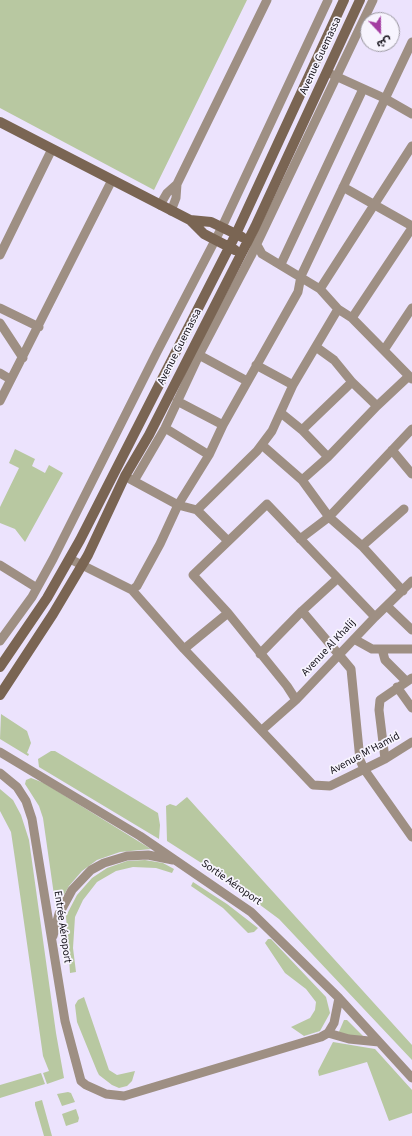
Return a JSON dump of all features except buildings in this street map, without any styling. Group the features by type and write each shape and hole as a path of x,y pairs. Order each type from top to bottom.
{"main road":[{"name":"Avenue Guemassa","path":"0,667 47,598 70,559 236,234 344,0"},
{"name":"Avenue Guemassa","path":"0,695 83,565 129,479 149,435 246,254 326,72 360,0"},
{"path":"0,122 190,220 204,234 246,254"},
{"path":"190,220 211,222 252,242"}],"street":[{"path":"160,205 167,193 177,184 267,0"},
{"path":"0,641 37,588 216,240 328,0"},
{"path":"302,480 328,457 377,406 411,378 352,318 338,309 320,289 301,276 262,254 252,242 337,76 373,0"},
{"path":"132,590 137,586 160,544 178,505 209,455 223,425 247,381 298,292 301,276 384,98 412,42"},
{"path":"326,72 384,98 412,114"},
{"path":"281,264 363,89"},
{"path":"320,289 412,146"},
{"path":"0,255 52,149"},
{"path":"0,401 10,379 39,327 112,180"},
{"path":"171,211 176,198 177,184"},
{"path":"343,187 376,204 412,227 352,318"},
{"path":"228,541 197,510 178,505 129,479 165,428 246,254 262,254"},
{"path":"0,308 39,327"},
{"path":"197,510 262,445 272,431 282,413 293,385 338,309"},
{"path":"384,350 412,310"},
{"path":"0,323 23,358"},
{"path":"316,347 334,360 352,382 377,406"},
{"path":"200,355 247,381"},
{"path":"256,365 293,385"},
{"path":"0,373 10,379"},
{"path":"302,430 352,382"},
{"path":"177,400 223,425"},
{"path":"282,413 302,430 328,457"},
{"path":"165,428 209,455"},
{"path":"300,540 329,517 412,429"},
{"path":"262,445 302,480 329,517 347,535 349,534 362,546 403,591"},
{"path":"392,450 412,474"},
{"path":"296,700 228,613 193,575 267,504 375,617"},
{"path":"362,546 404,509"},
{"path":"70,559 132,590 184,649 262,730"},
{"path":"0,564 37,588"},
{"path":"260,654 302,611 338,579"},
{"name":"Avenue Al Khalij","path":"262,730 296,700 375,617 412,581"},
{"path":"387,606 412,630"},
{"path":"302,611 348,664 353,676 358,754 364,769 412,837"},
{"path":"184,649 228,613"},
{"path":"354,639 367,647 382,649 412,648"},
{"path":"382,649 385,660 409,680 380,700 379,710 385,759"},
{"path":"397,687 412,708"},
{"name":"Avenue M'Hamid","path":"262,730 313,786 330,786 385,759 412,742"},
{"name":"Sortie Aéroport","path":"0,752 140,836 251,912 339,998 412,1078"},
{"name":"Entrée Aéroport","path":"0,773 17,787 26,801 32,819 38,847 51,942 65,1021 81,1081 92,1088 109,1095 124,1096 321,1037 328,1033"},
{"path":"51,942 63,906 72,890 91,870 104,863 127,856 148,855 176,860"},
{"path":"339,998 334,1023 328,1033 349,1039 379,1042"}],"green space":[{"path":"0,0 247,0 154,190 0,108"},
{"path":"15,449 35,459 32,466 45,473 49,465 63,473 25,542 15,529 0,523 0,507 19,468 9,463"},
{"path":"1,714 27,731 31,743 27,753 29,754 28,756 0,739"},
{"path":"51,751 55,751 158,813 160,825 159,839 39,767 38,759"},
{"path":"31,778 44,783 151,849 120,852 97,860 82,871 69,886 56,909 43,818 39,806 25,784 26,780"},
{"path":"0,789 13,800 21,815 29,840 56,1033 64,1078 47,1084 43,1073 49,1071 43,1056 11,832 0,811"},
{"path":"187,797 412,1045 412,1060 279,919 217,873 167,841 166,806 170,804 176,806"},
{"path":"145,860 163,863 174,869 172,873 156,868 133,867 116,871 97,882 83,900 75,917 73,948 76,972 70,973 66,916 77,895 92,878 107,868 127,861"},
{"path":"193,882 227,904 258,928 254,932 248,933 223,908 191,886"},
{"path":"268,939 271,939 326,997 330,1013 320,1031 304,1036 291,1027 310,1018 315,1010 316,1002 306,989 285,973 265,943"},
{"path":"84,997 109,1070 117,1075 135,1071 132,1081 127,1086 119,1088 112,1085 99,1075 97,1071 77,1022 75,1005 78,1000"},
{"path":"344,1020 347,1020 365,1038 338,1034"},
{"path":"333,1042 375,1049 412,1090 412,1113 389,1121 367,1062 319,1076 318,1071"},
{"path":"41,1073 45,1084 0,1098 0,1085"},
{"path":"68,1092 71,1093 75,1102 62,1106 57,1094"},
{"path":"42,1100 52,1136 44,1136 35,1105 35,1102"},
{"path":"76,1109 79,1118 78,1122 66,1126 62,1114"}]}
